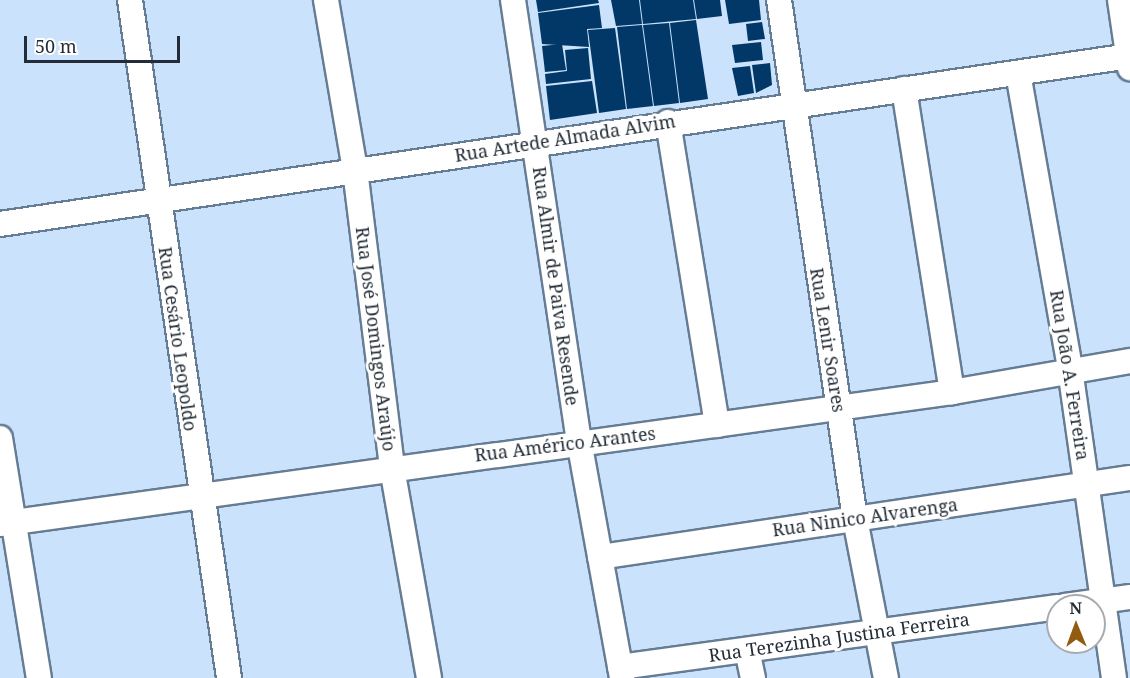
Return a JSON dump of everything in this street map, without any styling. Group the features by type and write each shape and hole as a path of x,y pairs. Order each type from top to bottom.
{"street":[{"name":"Rua Cesário Leopoldo","path":"130,0 160,201 198,494 229,678"},
{"name":"Rua José Domingos Araújo","path":"326,0 355,170 392,468 429,678"},
{"name":"Rua Almir de Paiva Resende","path":"513,0 579,441 621,672"},
{"name":"Rua Lenir Soares","path":"779,0 855,519 886,678"},
{"path":"1120,0 1129,60"},
{"name":"Rua Artede Almada Alvim","path":"0,224 668,123 1018,73 1129,60"},
{"name":"Rua João A. Ferreira","path":"1018,73 1070,369 1102,594"},
{"path":"904,89 952,392"},
{"path":"668,123 717,425"},
{"name":"Rua Américo Arantes","path":"7,523 579,441 717,425 952,392 1070,369 1130,361"},
{"path":"0,438 7,523 39,678"},
{"name":"Rua Ninico Alvarenga","path":"600,557 1130,478"},
{"path":"1106,600 1130,597"},
{"name":"Rua Terezinha Justina Ferreira","path":"621,672 747,650 1046,609"},
{"name":"Rua João A. Ferreira","path":"1106,621 1114,678"},
{"path":"747,650 753,678"}],"building":[{"path":"536,0 598,0 599,3 538,12"},
{"path":"611,0 639,0 642,24 616,26"},
{"path":"640,0 693,0 696,19 643,24"},
{"path":"694,0 720,0 722,16 697,19"},
{"path":"725,0 759,0 761,20 729,24"},
{"path":"599,5 602,28 587,29 589,47 542,44 538,13"},
{"path":"696,20 708,99 680,103 670,23"},
{"path":"762,22 765,39 748,41 746,24"},
{"path":"669,23 679,103 654,106 643,25"},
{"path":"642,25 653,106 627,109 617,27"},
{"path":"615,28 626,109 599,113 588,30"},
{"path":"761,42 763,60 735,63 732,45"},
{"path":"562,44 566,70 545,72 542,46"},
{"path":"588,48 591,79 546,84 545,74 567,71 565,50"},
{"path":"770,63 772,85 756,93 752,65"},
{"path":"750,66 754,93 738,96 732,68"},
{"path":"592,81 597,113 550,120 546,86"}]}
